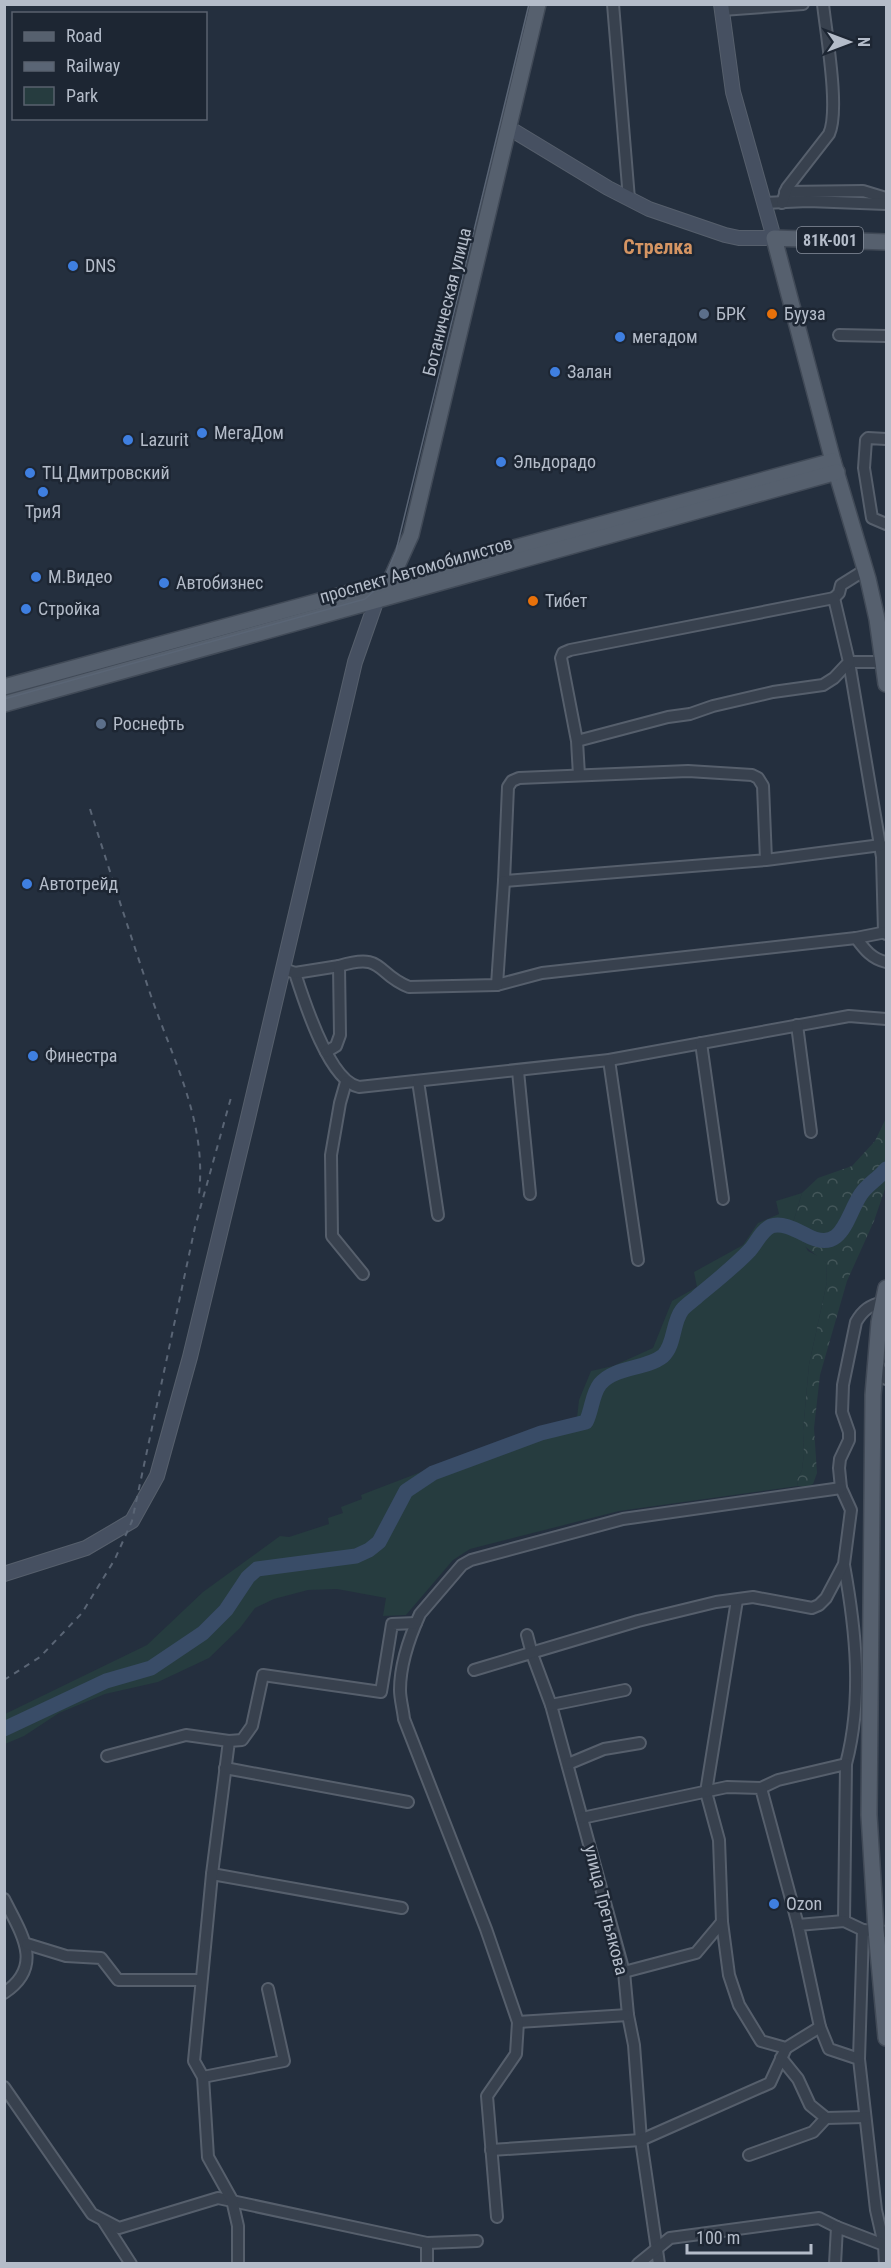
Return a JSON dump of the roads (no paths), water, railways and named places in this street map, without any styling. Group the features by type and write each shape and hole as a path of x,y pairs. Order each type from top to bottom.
{"main road":[{"name":"Ботаническая улица","path":"376,602 391,582 411,535 538,4"},
{"name":"81К-001","path":"774,238 886,242"},
{"path":"774,238 865,570 877,619 886,684"},
{"name":"проспект Автомобилистов","path":"4,687 391,582 835,467"},
{"name":"проспект Автомобилистов","path":"4,704 376,602 835,467"},
{"path":"885,1295 875,1359 869,1815 875,1931 886,2038"}],"street":[{"path":"613,4 629,199"},
{"path":"509,128 608,188 680,221 725,236 774,238 733,92 722,7 803,4"},
{"path":"783,197 829,134 833,125 834,106 823,4"},
{"path":"764,203 783,197 862,191 886,198"},
{"path":"783,197 886,204"},
{"path":"839,335 886,336"},
{"path":"886,439 868,438 865,444 864,468 872,518 886,524"},
{"path":"579,775 577,741 561,658 563,653 834,598 839,593 841,585 865,570"},
{"path":"289,971 339,966 358,961 375,962 402,985 409,987 497,985 542,973 856,938 886,932 880,845 849,663 834,598"},
{"path":"4,1574 86,1548 132,1521 157,1476 190,1357 289,971 355,662 376,602"},
{"path":"577,741 773,692 823,685 849,663 884,662"},
{"path":"497,985 508,787 512,781 519,778 688,771 752,775 758,778 763,786 766,860"},
{"path":"504,881 766,860 880,845"},
{"path":"856,938 877,960 886,962"},
{"path":"326,1052 336,1046 340,1035 339,966"},
{"path":"289,971 326,1052 346,1082 359,1087 609,1060 849,1016 886,1018"},
{"path":"797,1025 811,1132"},
{"path":"701,1043 723,1199"},
{"path":"609,1060 638,1260"},
{"path":"518,1071 530,1194"},
{"path":"418,1081 438,1215"},
{"path":"346,1082 331,1155 332,1236 363,1274"},
{"path":"844,1921 846,1764 852,1744 857,1697 855,1634 844,1564 851,1510 841,1488 840,1459 849,1440 849,1432 842,1412 843,1385 856,1322 861,1314 885,1295"},
{"path":"875,1359 886,1379"},
{"path":"497,2217 488,2096 516,2054 518,2022 486,1929 404,1719 400,1690 403,1668 420,1614 462,1565 471,1560 623,1518 841,1488"},
{"path":"474,1670 638,1621 716,1602 753,1597 812,1608 826,1598 844,1564"},
{"path":"737,1600 706,1792 719,1840 722,1922 727,1945 729,1976 739,2005 761,2041 786,2048"},
{"path":"107,1756 186,1735 242,1740 252,1726 263,1675 381,1692 392,1624 416,1623"},
{"name":"улица Третьякова","path":"527,1635 568,1764 624,1972 628,2015 634,2045 641,2140 659,2264"},
{"path":"551,1705 626,1690"},
{"path":"229,1740 200,1980 194,2061 203,2077 208,2157 232,2200 238,2226 238,2264"},
{"path":"568,1764 604,1749 640,1743"},
{"path":"582,1818 727,1787 761,1788 778,1780 846,1764"},
{"path":"225,1768 408,1802"},
{"path":"761,1788 798,1926 820,2027 829,2049 859,2060"},
{"path":"212,1874 402,1908"},
{"path":"4,1899 27,1944 26,1968 16,1985 4,1993"},
{"path":"798,1926 844,1921 875,1931 859,2060 876,2210 885,2245 885,2264"},
{"path":"624,1972 696,1953 722,1922"},
{"path":"27,1944 66,1956 101,1958 118,1980 200,1980"},
{"path":"203,2077 284,2061 268,1989"},
{"path":"518,2022 628,2015"},
{"path":"491,2150 641,2140 770,2083 786,2048 820,2027"},
{"path":"781,2058 798,2079 810,2105 826,2118 865,2116"},
{"path":"4,2087 92,2214 119,2228 218,2198 427,2243 477,2241"},
{"path":"749,2155 813,2132 826,2118"},
{"path":"638,2264 670,2238 819,2218 885,2245"},
{"path":"102,2219 131,2264"},
{"path":"835,2264 837,2227"},
{"path":"427,2243 427,2264"}],"waterway":[{"path":"4,1729 106,1681 151,1668 203,1633 226,1610 248,1577 257,1569 356,1556 369,1550 379,1542 406,1491 433,1473 541,1433 586,1422 595,1392 600,1384 614,1374 648,1364 663,1356 670,1346 676,1321 682,1310 738,1262 768,1228 775,1225 784,1226 818,1240 836,1237 847,1222 861,1194 886,1169"}],"tram line":[{"path":"4,699 365,599 382,584 396,551 529,4"}],"railway":[{"path":"90,809 151,996 187,1093 198,1142 199,1194"},
{"path":"4,1680 40,1657 82,1613 115,1559 132,1521 195,1227 232,1094"}],"place":[{"name":"DNS","path":"73,266"},
{"name":"БРК","path":"704,314"},
{"name":"Бууза","path":"772,314"},
{"name":"мегадом","path":"620,337"},
{"name":"Залан","path":"555,372"},
{"name":"МегаДом","path":"202,433"},
{"name":"Lazurit","path":"128,440"},
{"name":"Эльдорадо","path":"501,462"},
{"name":"ТЦ Дмитровский","path":"30,473"},
{"name":"ТриЯ","path":"43,492"},
{"name":"М.Видео","path":"36,577"},
{"name":"Автобизнес","path":"164,583"},
{"name":"Тибет","path":"533,601"},
{"name":"Стройка","path":"26,609"},
{"name":"Роснефть","path":"101,724"},
{"name":"Автотрейд","path":"27,884"},
{"name":"Финестра","path":"33,1056"},
{"name":"Ozon","path":"774,1904"}],"district":[{"name":"Стрелка","path":"658,247"}]}
